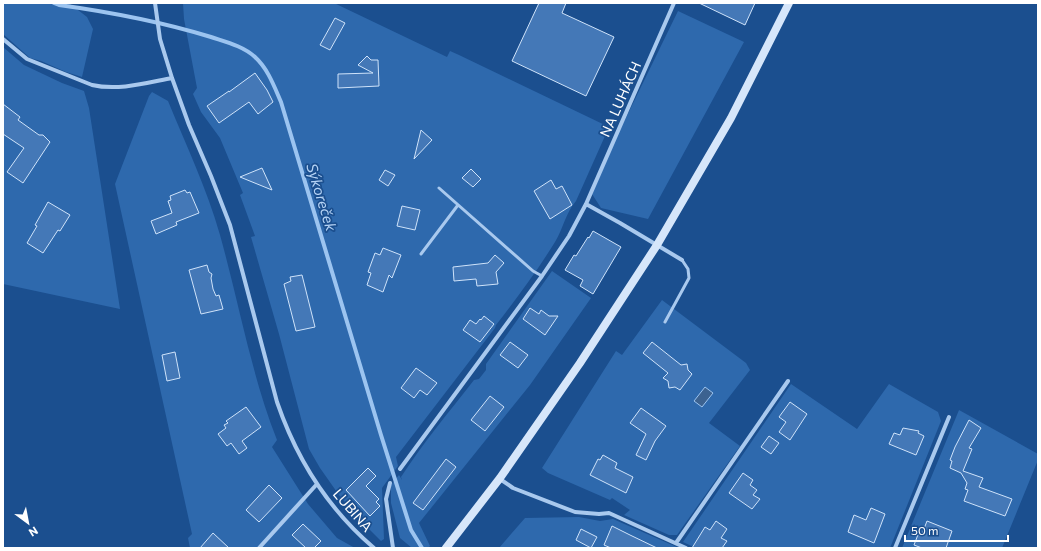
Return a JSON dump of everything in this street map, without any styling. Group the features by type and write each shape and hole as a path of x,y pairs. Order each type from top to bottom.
{"main road":[{"path":"446,548 500,478 580,363 657,245 731,118 789,3"}],"street":[{"name":"LUBINA","path":"155,3 160,39 172,78 189,125 220,196 230,225 282,417 299,455 317,484 350,526 374,548"},
{"name":"NA LUHÁCH","path":"400,469 542,276 569,236 586,204 674,3"},
{"path":"3,39 27,59 84,83 102,87 117,87 172,78"},
{"path":"586,204 682,260"},
{"path":"676,543 788,381"},
{"path":"895,548 949,417"},
{"path":"500,478 513,488 575,512 599,514 609,513 686,548"},
{"path":"390,483 386,499 393,548"},
{"path":"259,548 317,484"}],"lane":[{"path":"439,188 533,271 542,276"},
{"path":"421,254 458,205"},
{"path":"665,322 688,278 688,269 682,260"}],"shaded area":[{"path":"3,3 69,3 87,17 93,29 82,77 30,58 3,34"},
{"path":"183,3 334,3 447,57 450,51 459,55 609,127 576,201 570,210 558,237 548,253 495,328 396,457 398,466 382,488 384,539 381,541 355,515 339,495 309,449 279,334 251,237 255,236 240,195 243,193 220,138 201,112 193,94 197,88 184,19"},
{"path":"678,11 744,42 648,219 601,208 592,194 619,132"},
{"path":"3,47 24,65 62,83 84,91 89,108 120,309 3,284"},
{"path":"152,92 168,101 203,184 215,218 260,390 277,440 272,447 308,504 337,538 355,548 190,548 188,538 192,534 115,184 149,96"},
{"path":"552,271 591,298 530,385 419,523 430,546 428,548 412,548 400,538 391,503 391,485 399,475 402,480 401,477 436,428 474,380 479,379 486,370 486,364"},
{"path":"662,300 746,363 750,370 709,423 740,446 677,535 669,535 624,515 630,510 612,498 610,500 548,473 542,468 616,351 622,355"},
{"path":"791,384 857,429 889,384 938,412 941,421 890,548 696,548 683,542"},
{"path":"705,387 713,393 702,407 694,401"},
{"path":"959,410 1038,454 1038,460 1002,548 902,548"},
{"path":"579,517 600,521 613,519 679,548 499,548 525,518"}],"building":[{"path":"539,3 566,3 562,13 614,37 586,96 512,61"},
{"path":"699,3 755,3 745,25"},
{"path":"335,18 345,23 330,50 320,45"},
{"path":"367,56 371,60 378,60 379,86 338,88 338,74 373,73 358,65"},
{"path":"255,73 267,90 273,102 258,114 249,102 219,123 207,106"},
{"path":"3,104 20,117 18,120 39,135 43,135 50,142 23,183 7,172 24,148 3,134"},
{"path":"421,130 432,140 414,159"},
{"path":"262,168 272,190 240,177"},
{"path":"471,169 481,179 473,187 462,178"},
{"path":"385,170 395,175 388,186 379,180"},
{"path":"551,180 556,189 562,186 572,205 550,219 534,191"},
{"path":"185,190 187,193 190,192 199,213 176,222 177,225 156,234 151,221 172,213 168,201 171,200 170,196"},
{"path":"48,202 70,215 43,253 27,243"},
{"path":"402,206 420,210 415,230 397,226"},
{"path":"593,231 621,247 593,294 580,286 583,280 565,270 574,255 576,256"},
{"path":"383,248 401,255 392,278 389,275 383,292 367,285 371,273 368,272 375,253 380,255"},
{"path":"495,255 504,263 496,272 498,284 477,286 476,279 454,281 453,267 488,263"},
{"path":"207,265 209,272 212,274 211,278 213,289 216,296 219,295 223,309 201,314 189,270"},
{"path":"302,275 315,327 296,331 284,284 291,281 290,277"},
{"path":"530,308 539,314 541,310 549,316 558,316 545,335 523,319"},
{"path":"484,316 494,324 480,342 463,330 470,320 476,324"},
{"path":"510,342 528,355 518,368 500,355"},
{"path":"652,342 681,365 687,364 688,370 692,374 680,390 675,387 669,388 668,381 663,378 668,373 643,353"},
{"path":"175,352 180,378 167,381 162,355"},
{"path":"416,368 437,383 427,395 420,390 414,398 401,388"},
{"path":"490,396 504,407 485,431 471,420"},
{"path":"790,402 807,414 790,440 779,432 786,422 779,417"},
{"path":"246,407 261,427 242,441 247,448 239,454 231,443 227,446 218,434 226,428 224,425 228,423 226,421"},
{"path":"641,408 666,426 655,441 646,460 636,455 646,434 630,423"},
{"path":"969,420 981,428 969,448 972,449 963,471 983,478 979,487 1012,499 1005,516 964,501 968,490 965,489 967,483 961,473 950,468 952,461 950,460 955,447"},
{"path":"903,428 919,431 918,433 924,436 916,455 889,444 894,433 900,435"},
{"path":"769,436 779,443 771,454 761,447"},
{"path":"603,455 617,463 615,468 633,477 626,493 590,475 598,459 600,460"},
{"path":"446,459 456,467 423,510 413,503"},
{"path":"368,468 376,476 366,486 379,499 376,502 380,506 370,516 346,490"},
{"path":"743,473 753,480 750,485 757,490 753,495 760,499 752,509 729,493"},
{"path":"269,485 282,498 259,522 246,510"},
{"path":"871,508 885,514 874,543 848,532 854,515 866,520"},
{"path":"716,521 727,529 721,538 727,541 722,548 692,548 705,527 710,530"},
{"path":"927,521 952,531 946,548 922,548 914,545 919,532 922,534"},
{"path":"303,524 321,541 314,548 306,548 292,535"},
{"path":"612,526 657,548 611,548 604,545"},
{"path":"581,529 597,537 591,548 576,540"},
{"path":"213,533 229,548 200,548"}],"waterway":[{"name":"Sýkoreček","path":"54,3 155,22 211,37 245,50 255,57 264,67 281,102 411,530 422,548"}]}
